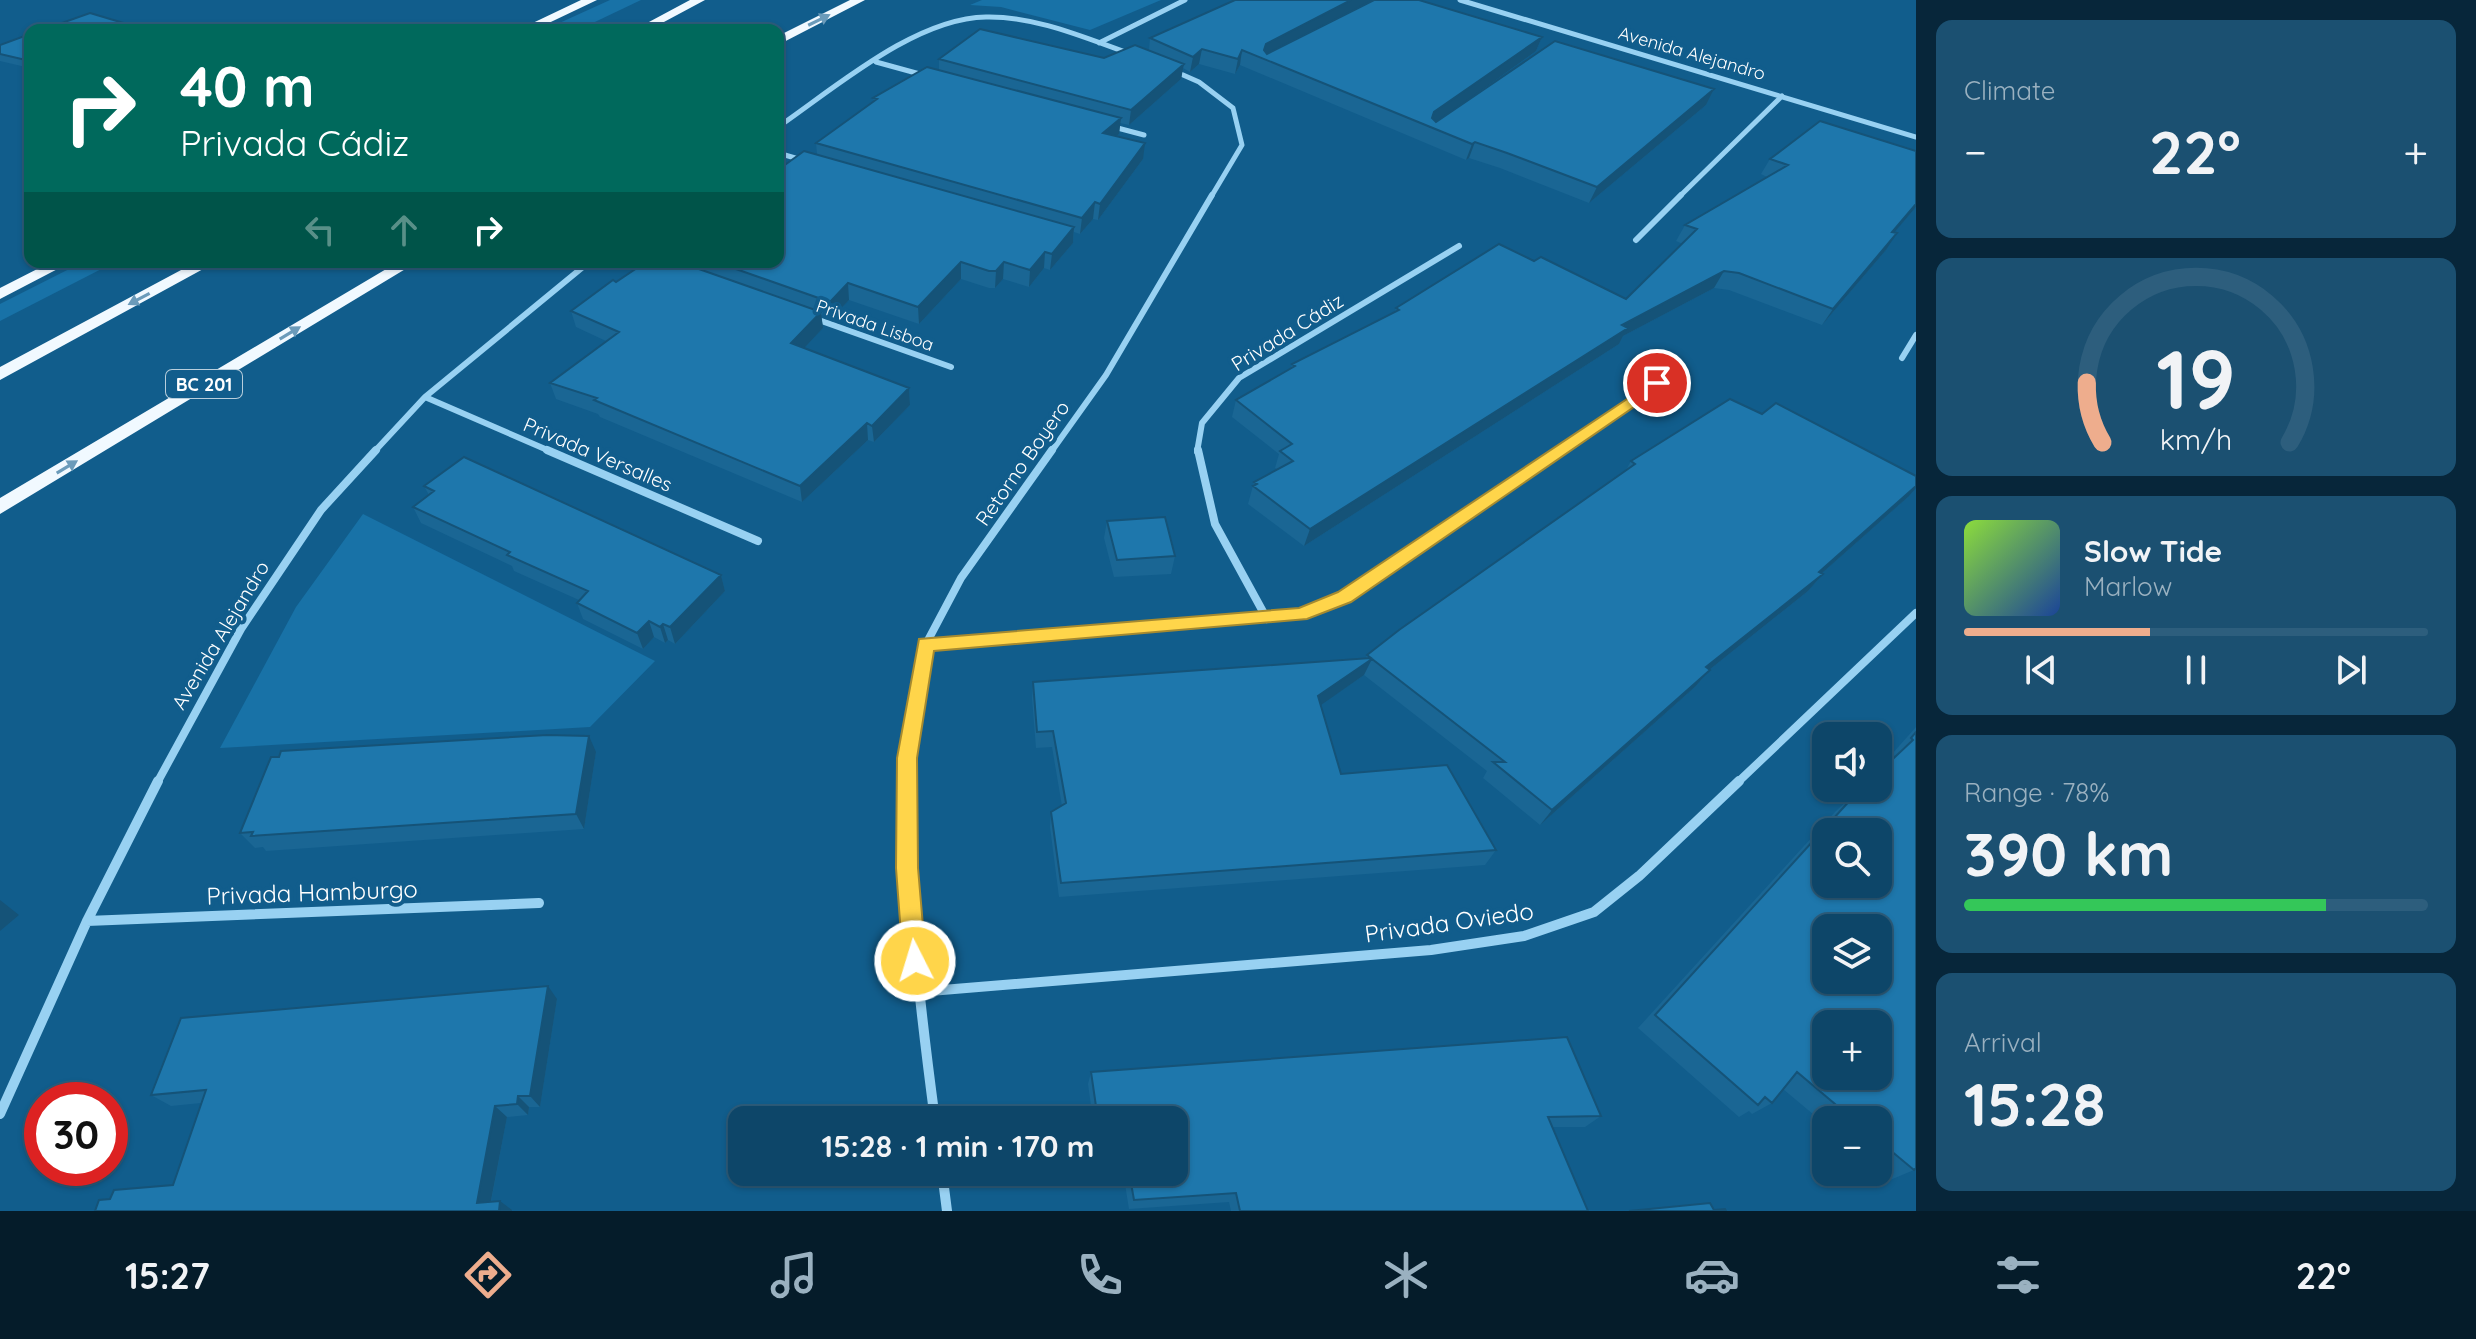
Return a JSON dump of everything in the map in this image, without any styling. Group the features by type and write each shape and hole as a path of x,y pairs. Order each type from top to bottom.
{"highway":[{"path":"537,24 591,0"},
{"path":"652,24 699,0"},
{"path":"784,38 859,0"},
{"path":"0,294 51,268"},
{"path":"0,374 197,268"},
{"name":"BC 201","path":"0,507 399,268"}],"street":[{"path":"1099,43 1185,0"},
{"name":"Avenida Alejandro","path":"1460,0 1916,137"},
{"path":"784,123 933,28 971,18 995,18 1048,27 1138,57"},
{"path":"1557,43 1570,34"},
{"path":"876,62 935,78"},
{"name":"Retorno Boyero","path":"933,1106 918,992 907,868 907,758 926,644 961,578 1106,375 1242,145 1233,108 1199,82 1164,67"},
{"path":"1636,240 1782,96"},
{"path":"1099,123 1144,135"},
{"path":"784,155 808,162"},
{"name":"Privada Cádiz","path":"1267,619 1215,524 1197,454 1202,423 1239,378 1459,246"},
{"name":"Avenida Alejandro","path":"0,1114 87,921 187,724 241,629 321,510 425,397 582,268"},
{"name":"Privada Lisboa","path":"802,314 951,367"},
{"path":"1902,358 1916,335"},
{"path":"926,644 1301,614 1344,597 1682,367"},
{"name":"Privada Versalles","path":"425,397 758,541"},
{"name":"Privada Oviedo","path":"918,992 1431,950 1524,936 1594,912 1639,876 1916,613"},
{"name":"Privada Hamburgo","path":"87,921 539,903"},
{"path":"944,1186 947,1211"}],"shaded area":[{"path":"610,0 641,0 591,24 557,24"},
{"path":"982,0 1161,0 1090,30 1001,7 970,5"},
{"path":"71,268 103,268 0,321 0,304"},
{"path":"363,514 655,661 590,727 220,748 296,607"}],"building":[{"path":"1235,0 1351,0 1266,44 1264,50 1267,54 1374,0 1419,0 1542,37 1434,112 1432,118 1436,122 1555,41 1714,89 1597,187 1507,153 1475,142 1472,144 1242,50 1238,59 1202,49 1193,57 1150,38"},
{"path":"90,13 127,24 59,24"},
{"path":"980,29 1104,58 1135,45 1184,64 1131,110 939,59"},
{"path":"24,36 24,60 0,54 0,45"},
{"path":"927,67 1121,118 1103,133 1145,143 1100,204 1095,202 1082,218 816,143 877,99 873,98"},
{"path":"1820,121 1916,151 1916,204 1892,232 1897,233 1833,309 1739,273 1724,271 1622,325 1628,328 1310,529 1253,486 1257,484 1254,482 1293,461 1280,451 1292,444 1236,400 1295,366 1292,364 1399,310 1396,308 1499,244 1534,261 1541,257 1626,299 1697,229 1685,225 1788,165 1770,159"},
{"path":"804,151 1074,227 1052,254 1045,252 1030,270 1004,262 996,271 989,271 961,262 918,307 848,283 830,302 733,268 784,268 784,166"},
{"path":"637,268 696,268 821,312 791,343 909,388 872,426 867,423 800,486 594,400 597,398 550,383 619,332 571,311 613,280 616,282"},
{"path":"1730,399 1762,414 1776,403 1916,476 1916,486 1819,572 1823,574 1706,667 1710,670 1552,810 1493,762 1505,762 1372,659 1318,696 1341,774 1447,765 1496,850 1061,883 1051,812 1066,803 1053,731 1037,732 1033,682 1371,658 1367,655 1399,630 1635,464 1631,461"},
{"path":"464,457 721,575 670,627 663,624 660,627 649,621 637,633 577,603 588,591 507,555 510,552 413,507 434,491 424,486"},
{"path":"1165,517 1175,556 1117,560 1107,521"},
{"path":"1916,732 1914,1170 1892,1152 1892,1106 1837,1106 1818,1090 1892,1090 1892,1010 1812,1010 1812,1085 1797,1072 1772,1103 1765,1097 1758,1105 1655,1015 1812,842 1812,898 1892,898 1892,818 1834,818 1848,802 1892,802 1892,760 1913,740 1911,738"},
{"path":"547,735 589,736 576,814 251,836 253,832 240,833 271,757 279,757 281,751"},
{"path":"548,986 530,1096 518,1096 517,1104 495,1106 477,1203 500,1201 499,1211 95,1211 99,1200 110,1199 114,1190 173,1185 206,1090 151,1095 181,1018"},
{"path":"1567,1037 1601,1116 1548,1117 1588,1211 1240,1211 1236,1193 1134,1200 1132,1186 1188,1186 1188,1106 1096,1106 1091,1072"},
{"path":"1710,1203 1714,1210 1726,1211 1629,1211"}],"route":[{"path":"915,961 907,868 907,758 926,644 1301,614 1344,597 1657,383"}]}
